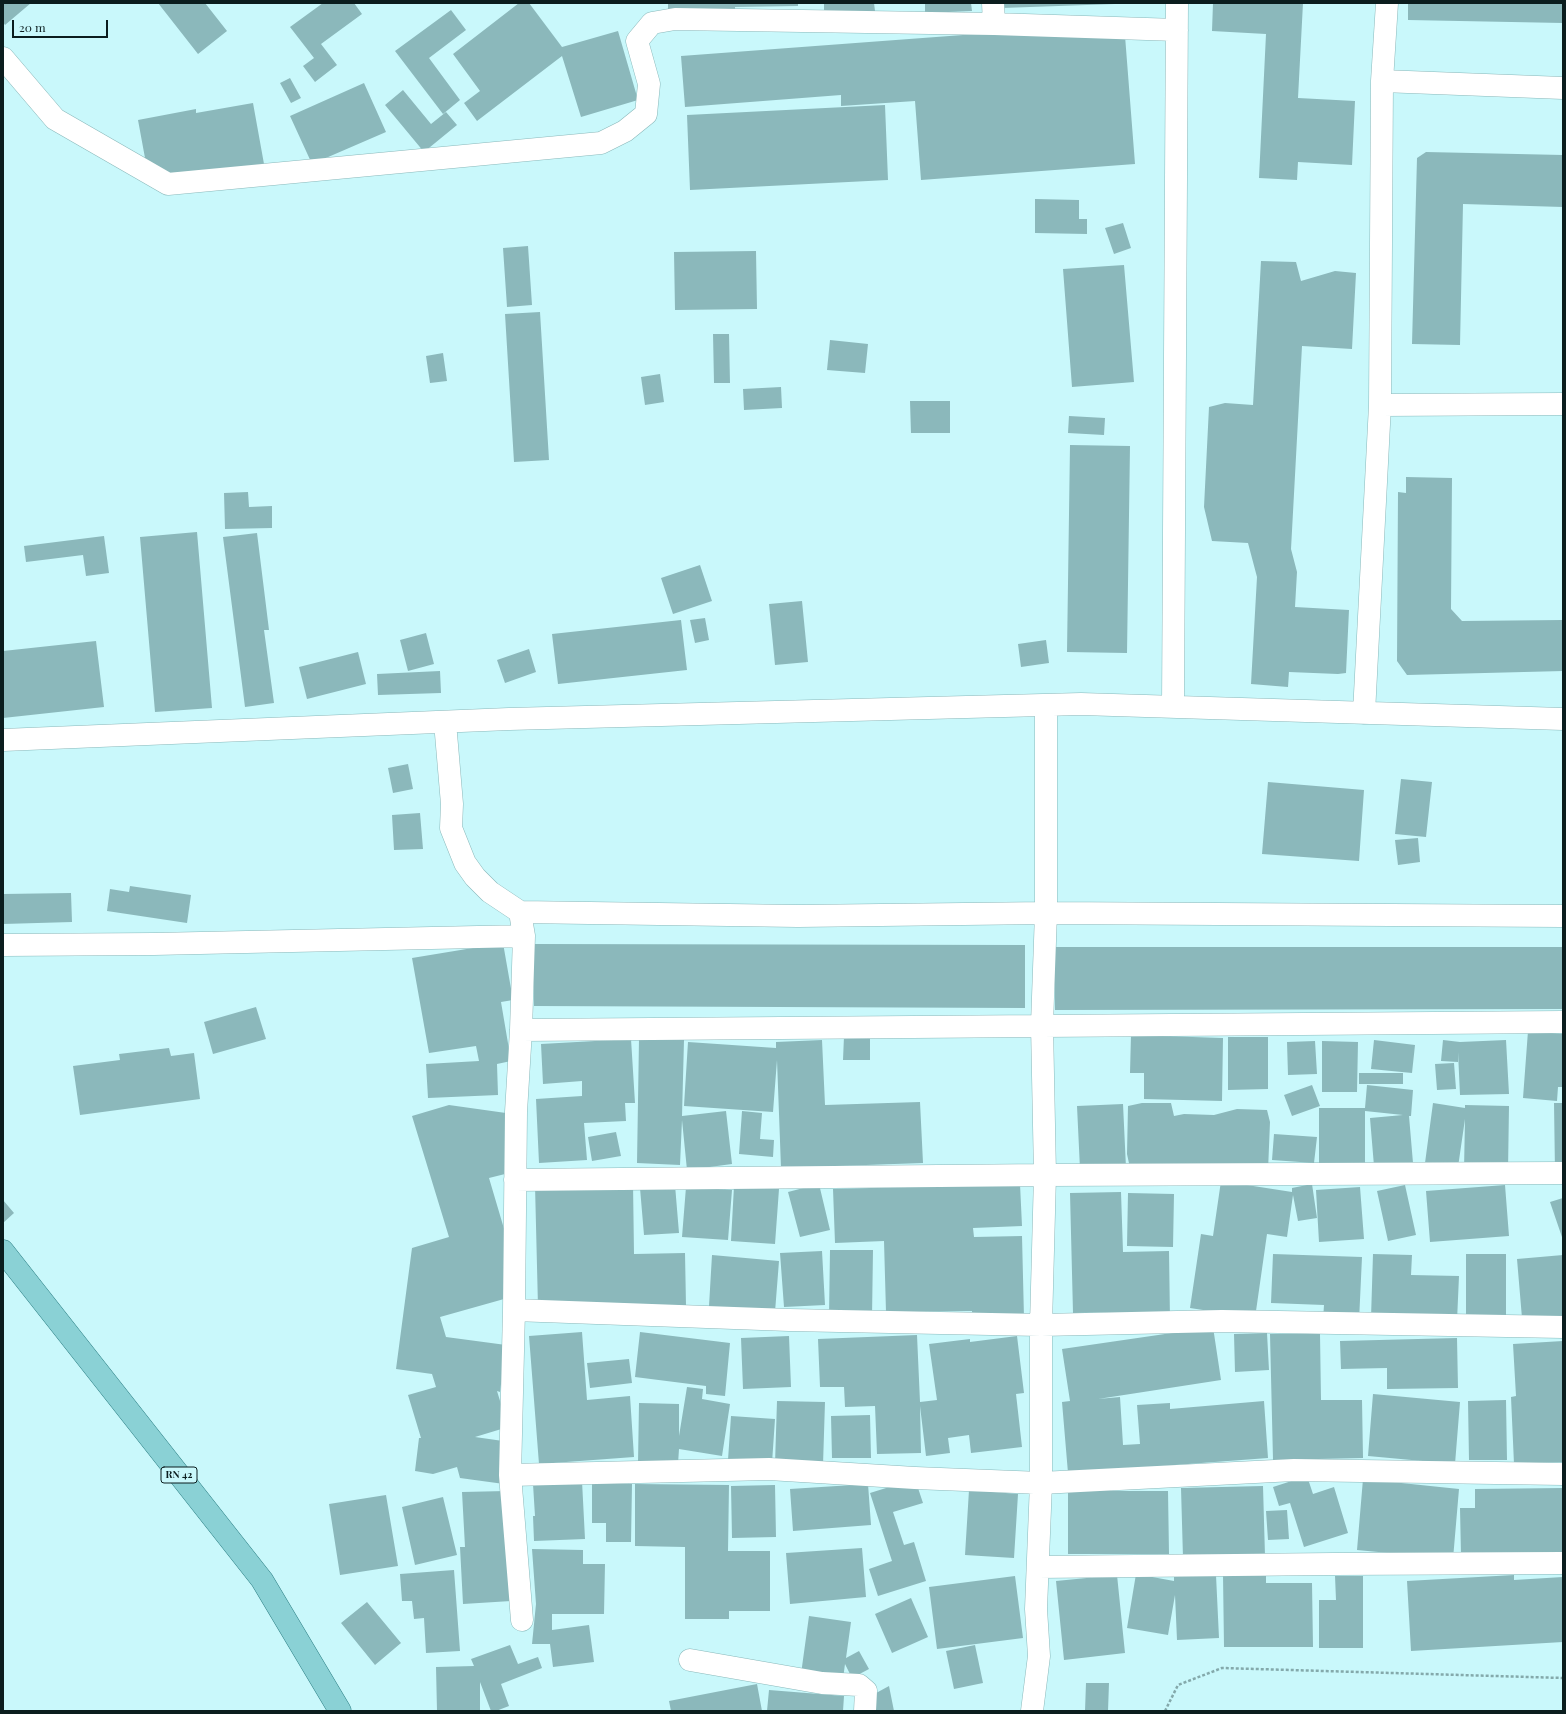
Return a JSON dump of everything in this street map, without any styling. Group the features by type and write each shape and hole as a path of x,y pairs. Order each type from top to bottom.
{"main road":[{"name":"RN 42","path":"3,1251 262,1580 340,1711"}],"street":[{"path":"1173,707 1177,3"},
{"path":"1364,713 1380,405 1382,81 1387,3"},
{"path":"3,58 55,119 168,184 601,143 625,131 646,114 649,84 637,41 652,23 675,19 827,12 993,14 1177,30"},
{"path":"1382,81 1563,88"},
{"path":"1380,405 1563,404"},
{"path":"3,740 445,722 1081,704 1563,719"},
{"path":"1032,1711 1039,1656 1036,1609 1041,1483 1041,1326 1045,1175 1042,1025 1046,913 1046,706"},
{"path":"445,722 452,804 451,828 465,863 475,877 490,892 520,912 798,916 1046,913 1563,916"},
{"path":"520,912 524,936 521,1030 516,1112 514,1310 510,1475 522,1620"},
{"path":"3,945 154,944 524,936"},
{"path":"521,1030 1563,1022"},
{"path":"515,1180 1045,1175 1563,1173"},
{"path":"514,1310 789,1320 1041,1326 1222,1321 1563,1328"},
{"path":"510,1475 769,1469 915,1478 1041,1483 1294,1470 1563,1474"},
{"path":"1038,1568 1563,1563"},
{"path":"690,1660 822,1682 859,1685 866,1691 865,1711"}],"path":[{"path":"1165,1711 1178,1685 1222,1668 1563,1678"}],"building":[{"path":"3,3 31,3 5,25 3,22"},
{"path":"158,3 205,3 227,31 198,54"},
{"path":"323,3 354,3 362,14 321,44 337,65 315,82 303,66 314,58 290,27"},
{"path":"519,3 529,3 562,47 618,31 638,100 581,117 562,56 477,121 464,103 480,91 453,54"},
{"path":"668,3 798,3 798,6 668,10"},
{"path":"824,3 874,3 875,11 824,12"},
{"path":"925,3 971,3 972,11 925,13"},
{"path":"1002,3 1115,3 1115,4 1002,8"},
{"path":"1213,3 1303,3 1298,98 1355,101 1352,165 1298,162 1297,180 1259,178 1266,34 1212,31"},
{"path":"1408,3 1563,3 1563,23 1408,20"},
{"path":"451,10 466,30 429,58 460,100 443,114 395,51"},
{"path":"1124,23 1135,164 921,180 915,101 841,106 841,95 685,107 681,56"},
{"path":"290,78 301,98 291,103 280,83"},
{"path":"364,83 386,132 312,164 290,116"},
{"path":"403,90 431,124 446,112 457,125 424,152 385,105"},
{"path":"253,103 264,164 150,185 138,120 196,109 196,113"},
{"path":"885,105 888,180 690,190 687,115"},
{"path":"1426,152 1563,155 1563,207 1463,204 1460,345 1412,344 1417,158"},
{"path":"1035,199 1079,200 1079,219 1087,219 1087,234 1035,233"},
{"path":"1123,223 1131,248 1114,254 1105,228"},
{"path":"528,246 532,305 507,307 503,248"},
{"path":"756,251 757,309 675,310 674,252"},
{"path":"1261,261 1296,262 1301,281 1335,271 1356,273 1352,349 1302,346 1291,549 1297,572 1295,607 1349,610 1346,673 1289,672 1288,687 1251,684 1257,577 1248,543 1212,541 1204,507 1209,407 1225,403 1253,405"},
{"path":"1124,265 1134,382 1072,387 1063,269"},
{"path":"540,312 549,460 514,462 505,314"},
{"path":"713,334 729,334 730,383 714,383"},
{"path":"830,340 868,344 865,373 827,370"},
{"path":"443,353 447,381 430,383 426,356"},
{"path":"660,374 664,402 645,405 641,377"},
{"path":"781,387 782,408 744,410 743,389"},
{"path":"910,401 950,401 950,433 911,433"},
{"path":"1069,416 1105,418 1104,435 1068,433"},
{"path":"1070,445 1130,446 1127,653 1067,652"},
{"path":"1406,477 1452,478 1451,609 1462,621 1563,620 1563,671 1407,675 1397,661 1398,492 1406,493"},
{"path":"248,492 249,507 272,506 272,528 225,529 224,493"},
{"path":"197,532 212,708 155,712 140,537"},
{"path":"257,533 269,630 264,630 274,703 245,707 223,537"},
{"path":"104,536 109,573 86,576 83,555 26,562 24,546"},
{"path":"700,565 712,601 673,614 661,578"},
{"path":"802,601 808,662 775,665 769,604"},
{"path":"705,618 709,640 695,643 690,620"},
{"path":"681,620 687,670 558,684 552,634"},
{"path":"426,633 434,664 408,671 400,640"},
{"path":"1046,640 1049,663 1021,667 1018,644"},
{"path":"96,641 104,707 3,718 3,651"},
{"path":"529,649 536,672 505,683 497,660"},
{"path":"358,652 366,684 307,699 299,667"},
{"path":"440,671 441,693 378,695 377,674"},
{"path":"408,764 413,789 393,793 388,768"},
{"path":"1401,779 1432,782 1426,837 1395,834"},
{"path":"1268,782 1364,790 1359,861 1262,854"},
{"path":"420,813 423,849 394,850 392,815"},
{"path":"1418,838 1420,862 1398,865 1395,840"},
{"path":"130,886 191,895 187,923 107,911 110,889 129,892"},
{"path":"71,893 72,922 3,924 3,894"},
{"path":"503,943 513,1000 501,1002 511,1061 497,1064 498,1095 428,1098 426,1064 479,1061 476,1046 429,1053 412,958"},
{"path":"534,944 1025,945 1025,1008 534,1006"},
{"path":"1055,947 1563,947 1563,1009 1055,1010"},
{"path":"256,1007 266,1039 213,1054 204,1022"},
{"path":"1528,1031 1563,1034 1563,1087 1558,1087 1557,1101 1523,1098"},
{"path":"1131,1035 1223,1038 1222,1101 1144,1099 1144,1073 1130,1073"},
{"path":"844,1036 870,1037 870,1060 843,1060"},
{"path":"1228,1037 1268,1037 1268,1089 1228,1090"},
{"path":"631,1039 635,1103 625,1103 626,1121 584,1123 587,1160 539,1163 536,1099 582,1096 582,1081 543,1084 541,1044"},
{"path":"639,1039 684,1040 682,1116 726,1111 732,1164 687,1170 682,1120 680,1165 637,1163"},
{"path":"822,1040 825,1105 920,1102 923,1163 781,1168 777,1060 773,1112 684,1106 688,1042 776,1048 776,1042"},
{"path":"1374,1040 1415,1045 1412,1073 1371,1069"},
{"path":"1443,1040 1460,1042 1506,1040 1509,1094 1460,1095 1458,1052 1458,1062 1441,1061"},
{"path":"1315,1041 1317,1074 1288,1075 1287,1042"},
{"path":"1322,1041 1358,1042 1357,1092 1322,1092"},
{"path":"169,1048 171,1056 194,1053 200,1099 80,1115 73,1066 120,1060 119,1054"},
{"path":"1454,1063 1456,1089 1437,1090 1435,1064"},
{"path":"1359,1073 1403,1073 1403,1084 1359,1084"},
{"path":"1312,1085 1320,1106 1292,1116 1284,1095"},
{"path":"1367,1085 1413,1090 1411,1116 1409,1116 1413,1163 1374,1166 1370,1118 1403,1115 1365,1111 1365,1170 1319,1170 1319,1108 1365,1108"},
{"path":"1142,1103 1171,1103 1174,1116 1184,1114 1214,1115 1237,1109 1267,1110 1270,1122 1268,1171 1130,1168 1127,1154 1128,1106"},
{"path":"1433,1103 1465,1108 1465,1105 1509,1106 1508,1171 1464,1170 1465,1119 1458,1167 1425,1163"},
{"path":"1554,1103 1563,1103 1563,1172 1555,1172"},
{"path":"1123,1104 1126,1168 1080,1169 1077,1106"},
{"path":"449,1105 513,1114 505,1174 489,1178 510,1249 504,1299 440,1317 446,1337 506,1345 500,1392 497,1391 508,1427 475,1437 510,1442 504,1484 460,1478 457,1467 433,1474 415,1471 419,1438 421,1438 408,1395 436,1387 432,1374 396,1369 412,1248 449,1237 412,1116"},
{"path":"742,1111 762,1113 760,1139 774,1140 773,1157 739,1154"},
{"path":"616,1132 621,1156 592,1161 588,1137"},
{"path":"1274,1134 1317,1137 1314,1163 1272,1160"},
{"path":"1221,1181 1292,1192 1292,1188 1312,1184 1317,1218 1298,1221 1293,1195 1287,1237 1267,1234 1255,1318 1190,1308 1201,1234 1213,1236"},
{"path":"633,1183 634,1254 685,1253 686,1306 538,1307 535,1185"},
{"path":"819,1184 830,1230 800,1237 788,1192"},
{"path":"1020,1184 1022,1226 973,1228 974,1237 1022,1236 1024,1318 972,1319 972,1311 886,1312 884,1241 835,1243 833,1189"},
{"path":"675,1185 679,1233 644,1235 640,1188"},
{"path":"1405,1185 1416,1235 1388,1241 1377,1191"},
{"path":"1505,1185 1509,1236 1430,1242 1426,1191"},
{"path":"734,1186 779,1189 775,1244 731,1241"},
{"path":"686,1187 732,1190 728,1240 682,1237"},
{"path":"1360,1187 1364,1239 1319,1242 1316,1190"},
{"path":"1121,1192 1123,1252 1169,1251 1170,1320 1124,1321 1123,1312 1073,1313 1070,1193"},
{"path":"1128,1193 1174,1194 1173,1247 1127,1246"},
{"path":"1563,1198 1563,1240 1550,1202"},
{"path":"3,1200 14,1213 3,1223"},
{"path":"830,1250 873,1250 872,1317 829,1317"},
{"path":"822,1251 825,1305 784,1307 780,1253"},
{"path":"1273,1254 1362,1257 1359,1321 1323,1320 1324,1305 1271,1303"},
{"path":"1373,1254 1412,1255 1411,1275 1459,1276 1457,1321 1371,1318"},
{"path":"1466,1254 1506,1254 1506,1316 1466,1316"},
{"path":"712,1255 779,1261 775,1312 709,1306"},
{"path":"1563,1255 1563,1321 1522,1318 1517,1259"},
{"path":"1213,1327 1221,1380 1098,1399 1120,1397 1123,1445 1140,1444 1137,1405 1170,1403 1170,1409 1264,1401 1268,1458 1068,1473 1062,1402 1070,1401 1062,1349"},
{"path":"582,1332 587,1400 630,1396 634,1457 539,1464 529,1336"},
{"path":"640,1332 730,1343 725,1396 706,1394 706,1386 635,1377"},
{"path":"1267,1333 1269,1370 1235,1372 1234,1334"},
{"path":"1270,1334 1320,1334 1321,1400 1362,1400 1363,1458 1273,1460"},
{"path":"917,1335 920,1402 937,1400 929,1344 970,1339 970,1342 1017,1336 1024,1393 1016,1394 1022,1447 971,1453 969,1435 948,1438 950,1453 926,1456 920,1406 921,1453 877,1454 875,1406 845,1407 844,1387 820,1387 818,1339"},
{"path":"789,1336 791,1387 743,1389 741,1338"},
{"path":"1457,1338 1458,1388 1387,1389 1387,1368 1341,1369 1340,1341"},
{"path":"1563,1341 1563,1462 1514,1464 1511,1397 1516,1396 1513,1344"},
{"path":"629,1359 632,1383 590,1388 587,1363"},
{"path":"687,1387 703,1389 702,1399 730,1404 722,1456 679,1449 678,1464 638,1463 639,1403 679,1404 679,1436"},
{"path":"1373,1394 1460,1402 1455,1464 1368,1456"},
{"path":"1506,1400 1507,1460 1469,1460 1468,1401"},
{"path":"777,1401 825,1402 823,1465 775,1464"},
{"path":"870,1415 871,1458 832,1458 831,1416"},
{"path":"731,1416 775,1419 772,1463 728,1460"},
{"path":"1307,1476 1313,1494 1334,1487 1348,1533 1304,1547 1290,1503 1279,1506 1273,1487"},
{"path":"915,1479 923,1503 893,1512 904,1545 914,1542 926,1581 878,1596 869,1569 892,1561 870,1493"},
{"path":"1363,1479 1459,1489 1453,1559 1357,1550"},
{"path":"582,1481 585,1539 534,1541 533,1516 535,1516 533,1484"},
{"path":"592,1483 632,1484 631,1542 606,1542 606,1523 592,1523"},
{"path":"635,1484 729,1485 728,1551 770,1551 770,1611 729,1611 729,1619 685,1619 685,1547 635,1546"},
{"path":"868,1484 871,1525 793,1531 790,1489"},
{"path":"775,1485 776,1537 732,1538 731,1486"},
{"path":"1263,1486 1265,1556 1183,1558 1181,1488"},
{"path":"1563,1488 1563,1555 1461,1555 1460,1508 1475,1508 1475,1489"},
{"path":"969,1490 1018,1494 1014,1558 965,1555"},
{"path":"506,1491 511,1601 463,1604 460,1547 465,1547 462,1492"},
{"path":"1068,1491 1168,1491 1169,1554 1068,1554"},
{"path":"386,1495 398,1566 340,1575 329,1504"},
{"path":"443,1497 457,1555 415,1565 402,1507"},
{"path":"1287,1510 1289,1539 1268,1540 1266,1511"},
{"path":"862,1548 866,1597 790,1604 786,1553"},
{"path":"532,1549 583,1550 583,1564 605,1564 604,1614 552,1614 552,1630 589,1625 594,1662 553,1667 550,1644 532,1644 536,1604"},
{"path":"454,1570 460,1651 426,1653 424,1618 414,1619 412,1601 402,1601 400,1574"},
{"path":"1136,1574 1174,1581 1174,1577 1216,1575 1219,1638 1177,1640 1175,1595 1168,1635 1127,1628"},
{"path":"1117,1575 1125,1653 1064,1660 1056,1581"},
{"path":"1223,1575 1266,1575 1266,1583 1312,1583 1313,1647 1224,1647"},
{"path":"1514,1575 1514,1580 1563,1577 1563,1642 1411,1651 1407,1581"},
{"path":"1015,1576 1023,1638 937,1649 929,1587"},
{"path":"1335,1576 1363,1576 1363,1648 1319,1648 1319,1600 1336,1600"},
{"path":"911,1598 928,1637 892,1653 875,1614"},
{"path":"367,1602 401,1643 375,1665 341,1623"},
{"path":"809,1616 851,1622 846,1658 859,1651 869,1669 852,1678 845,1664 843,1679 801,1674"},
{"path":"510,1645 518,1664 538,1657 542,1668 501,1684 509,1706 496,1711 491,1711 480,1682 480,1711 437,1711 436,1667 474,1666 471,1659"},
{"path":"975,1645 983,1683 954,1689 946,1651"},
{"path":"1086,1683 1109,1683 1108,1711 1085,1711"},
{"path":"757,1684 762,1711 671,1711 669,1701"},
{"path":"889,1686 894,1711 870,1711 867,1698"},
{"path":"769,1690 844,1696 843,1711 767,1711"}]}
